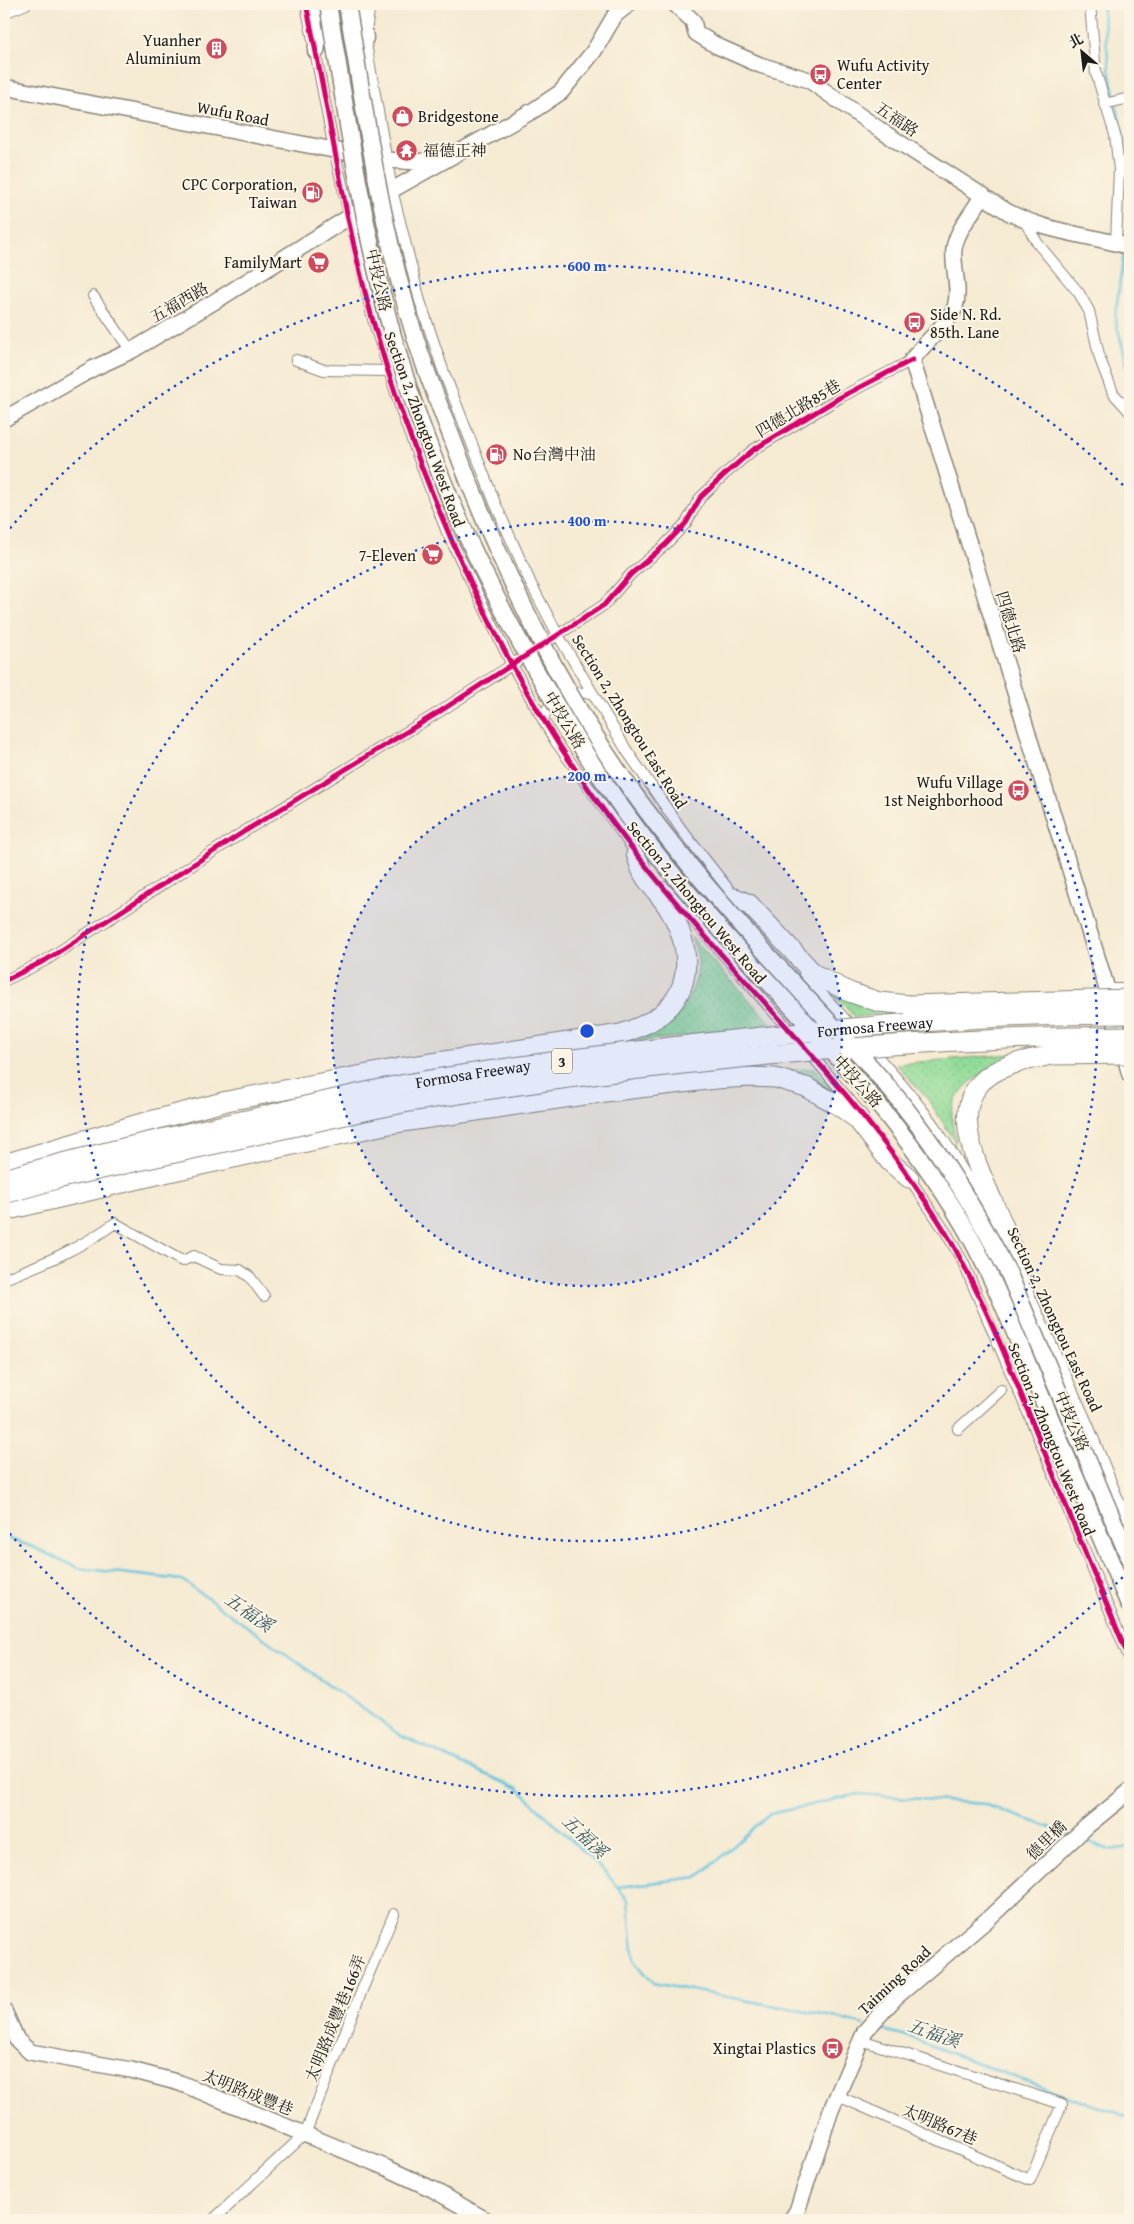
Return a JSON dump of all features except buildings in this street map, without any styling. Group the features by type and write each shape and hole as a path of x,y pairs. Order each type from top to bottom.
{"highway":[{"path":"4,1164 108,1133 227,1101 399,1068 622,1034 645,1025 666,1010 682,985 687,957 683,939 669,910 644,876 636,854"},
{"path":"735,898 749,904 814,974 849,992 871,999 909,1005 1130,999"},
{"name":"Formosa Freeway","path":"4,1179 80,1157 399,1086 616,1053 839,1028 945,1020 1075,1014 1126,1026"},
{"name":"Formosa Freeway","path":"4,1194 57,1179 401,1104 540,1082 843,1048 957,1041 1126,1026"},
{"path":"1020,1274 1002,1222 975,1164 968,1136 971,1099 986,1078 1007,1064 1052,1055 1129,1063"},
{"path":"4,1211 263,1150 389,1124 486,1108 716,1079 775,1078 806,1087 838,1105 857,1119 890,1162 909,1178"}],"main road":[{"path":"315,4 320,27 316,51"},
{"name":"中投公路","path":"328,4 365,217 386,311 408,385 423,426 461,526 481,570 519,642 581,747 651,847 726,936 872,1096 916,1152 962,1223 1006,1313 1130,1607"},
{"name":"中投公路","path":"346,4 382,208 406,306 429,378 477,505 516,594 580,708 638,799 744,930 887,1085 938,1153 990,1238 1008,1274 1130,1560"},
{"path":"359,4 365,38"}],"street":[{"path":"4,13 26,4"},
{"name":"Section 2, Zhongtou West Road","path":"306,4 348,216 372,316 389,372 410,435 447,532 512,665 554,739 636,854 856,1107 909,1178 947,1234 963,1262 1030,1417 1130,1660"},
{"name":"Section 2, Zhongtou East Road","path":"370,4 365,38 392,190 420,301 443,370 495,504 531,584 558,635 627,751 681,829 735,898 910,1095 939,1132 966,1174 1020,1274 1088,1425 1130,1529"},
{"path":"392,190 534,110 561,92 594,51 615,15 629,4"},
{"name":"五福路","path":"675,4 693,20 696,33 717,46 760,65 809,80 886,134 1026,222 1070,234 1123,244"},
{"path":"1090,4 1096,73 1115,136 1123,244"},
{"name":"Wufu Road","path":"4,86 386,160 418,162 456,155"},
{"path":"1104,104 1130,98"},
{"name":"五福西路","path":"4,419 94,368 131,350 222,297 392,190"},
{"path":"912,360 919,349 952,314 956,306 954,250 956,240 983,195"},
{"path":"1026,222 1038,244 1079,293 1089,311 1100,359 1110,386 1130,412"},
{"path":"93,296 131,350"},
{"path":"296,360 324,370 389,372"},
{"name":"四德北路85巷","path":"4,981 46,960 245,831 604,606 631,574 665,545 686,523 700,498 724,474 753,450 839,398 912,360"},
{"name":"四德北路","path":"912,360 1107,989 1126,1026 1129,1063"},
{"path":"543,719 550,702 559,696 573,692 592,693"},
{"path":"1107,989 1130,989"},
{"path":"1101,1030 1126,1026"},
{"path":"4,1279 41,1265 92,1240 116,1223 182,1261 194,1256 221,1269 240,1270 250,1277 264,1296"},
{"path":"958,1430 1000,1390"},
{"path":"1030,1417 1046,1433 1063,1441 1078,1438 1086,1432 1088,1425"},
{"name":"德里橋","path":"1031,1879 1086,1826 1130,1790"},
{"name":"Taiming Road","path":"791,2220 797,2211 818,2146 863,2036 896,1997 988,1919 1031,1879"},
{"name":"太明路成豐巷166弄","path":"305,2134 394,1914"},
{"name":"太明路成豐巷","path":"4,2011 17,2040 30,2052 131,2070 180,2083 432,2189 486,2220"},
{"name":"太明路67巷","path":"838,2096 1030,2180 1062,2104 863,2036"},
{"path":"213,2220 305,2134"}],"green space":[{"path":"691,937 775,1028 627,1042 663,1028 677,1016 683,1007 693,988 698,969 698,957"},
{"path":"829,990 904,1012 855,1017"},
{"path":"1024,1053 980,1075 961,1091 955,1101 952,1113 956,1143 927,1098 896,1064"},
{"path":"814,1068 839,1097 828,1088 789,1071"}],"waterway":[{"path":"1102,4 1110,75 1115,98"},
{"path":"1116,103 1127,152 1128,222 1125,241"},
{"path":"1124,251 1115,318 1130,375"},
{"name":"五福溪","path":"4,1537 33,1547 78,1568 182,1580 401,1736 518,1789 607,1874 628,1900 634,1960 653,1983 839,2018 864,2025"},
{"path":"617,1887 698,1877 770,1814 859,1794 983,1804 1069,1834"},
{"path":"1082,1839 1109,1850 1130,1847"},
{"name":"五福溪","path":"874,2028 903,2035 1057,2093 1130,2117"}],"cycle path":[{"path":"306,4 344,201 362,279 385,363 433,496 451,540 491,625 527,692 556,740 587,787 638,856 671,897 812,1055 880,1137 944,1229 973,1283 994,1330 1130,1660"},
{"path":"4,981 46,960 245,831 439,712 604,605 631,574 665,545 686,523 700,498 753,450 839,398 912,360"}],"place":[{"name":"Yuanher Aluminium","path":"217,49"},
{"name":"Wufu Activity Center","path":"821,74"},
{"name":"Bridgestone","path":"402,116"},
{"name":"福德正神","path":"407,150"},
{"name":"CPC Corporation, Taiwan","path":"313,193"},
{"name":"FamilyMart","path":"318,262"},
{"name":"Side N. Rd. 85th. Lane","path":"914,323"},
{"name":"No台灣中油","path":"497,454"},
{"name":"7-Eleven","path":"432,555"},
{"name":"Wufu Village 1st Neighborhood","path":"1019,791"},
{"name":"Xingtai Plastics","path":"832,2048"}]}
